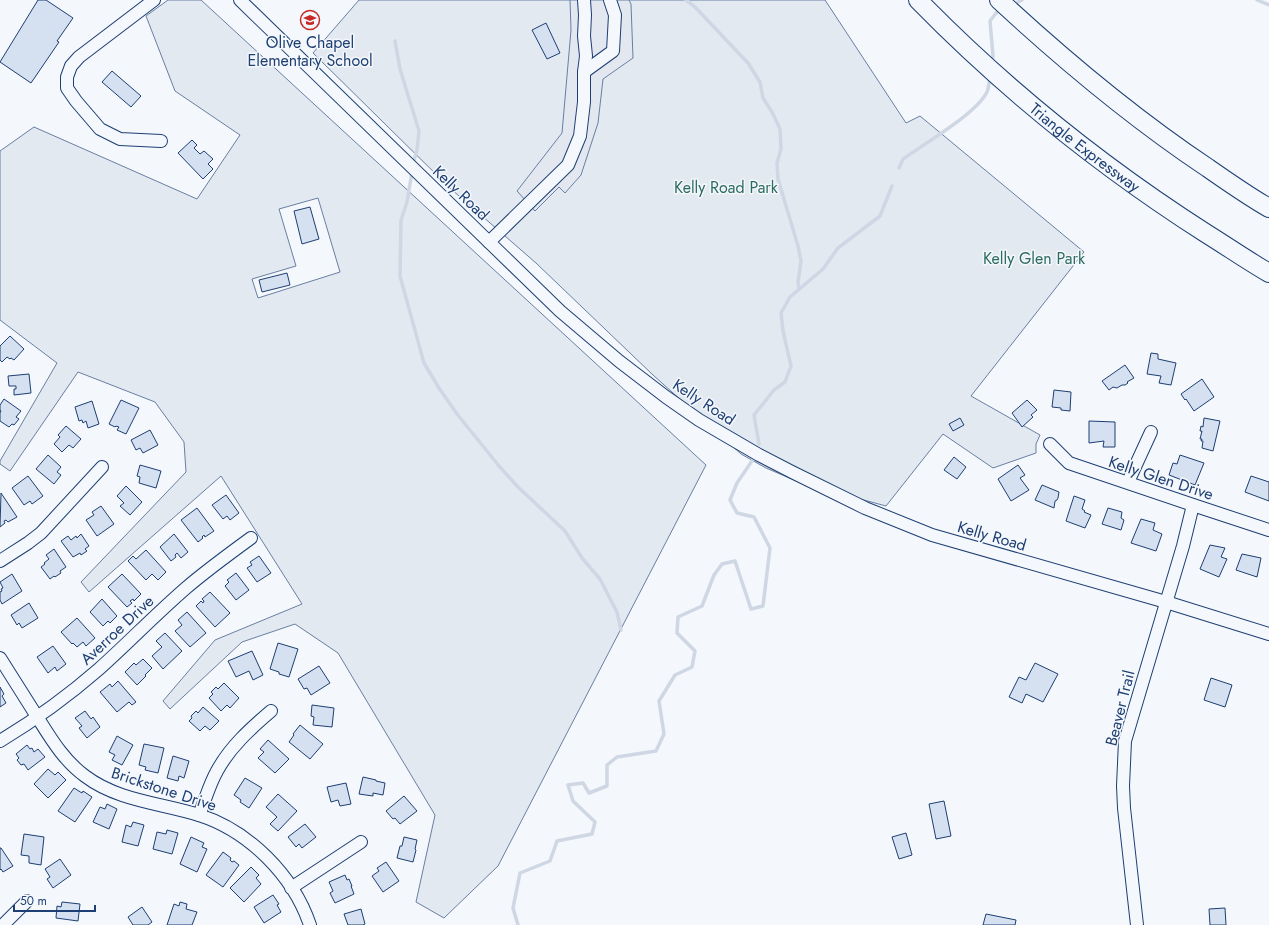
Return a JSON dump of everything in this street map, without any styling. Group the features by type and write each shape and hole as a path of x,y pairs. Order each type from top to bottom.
{"highway":[{"name":"Triangle Expressway","path":"918,0 1020,96 1097,158 1192,225 1269,273"},
{"path":"998,0 1044,42 1096,85 1180,149 1269,208"}],"street":[{"path":"154,0 78,57 67,77 67,88 100,129 120,139 161,141"},
{"name":"Kelly Road","path":"240,0 560,311 619,361 699,420 759,455 865,508 932,535 1166,602 1269,634"},
{"path":"489,242 568,166 580,136 584,102 584,72 586,56 584,36 584,0"},
{"path":"584,72 613,51 615,15 610,0"},
{"path":"1128,482 1151,432"},
{"name":"Kelly Glen Drive","path":"1050,444 1069,463 1128,482 1193,506 1269,530"},
{"path":"0,561 28,544 41,533 102,467"},
{"name":"Beaver Trail","path":"1137,925 1124,808 1123,786 1125,741 1193,506"},
{"name":"Averroe Drive","path":"0,741 37,717 74,690 185,588 251,538"},
{"name":"Brickstone Drive","path":"0,658 37,717 66,758 85,776 107,789 131,798 199,815 218,823 247,840 269,860 287,881 299,900 310,925"},
{"path":"199,815 216,772 244,735 271,711"},
{"path":"291,888 361,842"},
{"path":"3,925 27,901"}],"green space":[{"path":"168,0 201,0 706,465 498,866 444,918 416,902 435,815 338,653 295,624 242,642 170,709 163,701 215,640 302,604 221,476 89,592 81,582 186,472 184,442 155,402 78,372 10,471 0,464 0,461 57,363 0,320 0,151 34,127 197,199 240,135 175,91 146,16","holes":["318,198 340,272 258,298 252,279 296,266 279,209"]},
{"name":"Kelly Road Park","path":"359,0 825,0 906,123 920,116 1084,252 971,396 1040,435 1036,444 1036,453 993,468 943,434 886,506 801,483 766,468 741,454 653,375 536,263 451,189 313,53"}],"shaded area":[{"path":"570,0 629,0 631,4 633,58 603,79 598,123 581,175 565,193 559,187 535,211 517,191 562,133 571,30"}],"building":[{"path":"38,0 46,0 73,18 57,41 59,42 31,83 0,62"},
{"path":"546,23 560,53 547,59 532,30"},
{"path":"112,71 141,96 131,107 102,82"},
{"path":"192,140 197,145 194,148 200,154 204,151 213,159 208,164 213,169 203,179 178,153"},
{"path":"310,207 319,239 302,244 294,211"},
{"path":"287,273 290,285 262,292 259,280"},
{"path":"10,336 24,349 14,360 7,357 2,362 0,360 0,346"},
{"path":"1151,353 1158,354 1158,359 1176,363 1171,385 1159,383 1161,376 1147,374"},
{"path":"1125,365 1134,378 1125,385 1117,388 1113,387 1109,390 1102,381"},
{"path":"29,374 31,393 14,395 14,389 16,389 16,386 9,386 8,376"},
{"path":"1202,379 1214,397 1194,411 1181,394"},
{"path":"1054,390 1071,392 1070,411 1052,407"},
{"path":"4,399 21,411 16,417 19,419 14,425 12,424 9,427 0,421 0,405"},
{"path":"121,400 139,408 126,434 117,430 119,427 109,424"},
{"path":"1027,400 1037,410 1031,415 1033,417 1022,427 1012,413"},
{"path":"92,401 99,424 88,428 86,421 83,423 82,420 79,421 75,407"},
{"path":"960,418 964,425 953,431 949,424"},
{"path":"1204,418 1220,421 1213,451 1202,448 1203,441 1200,439 1202,431 1200,431 1201,426 1203,427"},
{"path":"1089,421 1115,422 1115,447 1103,447 1104,441 1089,443"},
{"path":"66,426 81,439 73,448 69,445 62,452 54,444 60,437 58,435"},
{"path":"150,430 158,445 143,453 140,448 136,450 131,440"},
{"path":"48,455 61,467 57,472 61,475 54,484 36,469"},
{"path":"1180,455 1204,463 1195,485 1169,475 1173,463 1177,464"},
{"path":"954,457 966,467 957,479 944,470"},
{"path":"140,465 161,471 156,488 139,483 140,477 137,476"},
{"path":"1018,465 1025,475 1020,478 1029,490 1011,501 998,479"},
{"path":"28,476 43,496 32,504 30,501 24,505 12,488"},
{"path":"1251,476 1269,482 1269,501 1245,492"},
{"path":"1042,485 1059,492 1054,508 1035,500"},
{"path":"126,486 142,502 130,515 120,506 124,503 117,496"},
{"path":"1,493 17,517 8,522 6,520 4,521 5,523 0,527"},
{"path":"226,495 239,513 230,520 227,516 223,519 212,505"},
{"path":"1074,496 1085,500 1082,509 1085,511 1084,512 1091,515 1085,528 1066,521"},
{"path":"101,506 114,524 97,536 86,520 94,515 92,512"},
{"path":"197,508 214,531 205,537 204,535 198,542 181,520"},
{"path":"1108,508 1122,512 1121,518 1124,520 1121,530 1102,524"},
{"path":"1141,519 1155,523 1153,530 1162,534 1156,551 1131,543"},
{"path":"81,534 89,546 85,549 87,551 81,555 80,553 73,557 61,541 68,536 71,540 76,536 77,538"},
{"path":"174,534 188,552 181,558 177,553 175,555 176,557 171,561 160,547"},
{"path":"1210,545 1225,548 1221,557 1227,559 1219,577 1200,569"},
{"path":"54,549 66,567 60,571 61,573 50,579 41,567 49,559 46,555"},
{"path":"146,550 166,572 158,580 152,574 146,580 128,561 133,556 136,559"},
{"path":"1242,554 1261,558 1257,577 1236,570"},
{"path":"259,556 271,573 257,582 247,568 252,565 250,562"},
{"path":"236,573 249,590 236,600 225,586 229,582 227,580"},
{"path":"12,574 22,591 2,604 0,600 0,592 3,588 0,582"},
{"path":"122,574 141,594 134,601 133,599 130,601 132,603 127,607 108,587"},
{"path":"210,592 230,613 215,627 196,606 201,601 203,603 204,601 202,599"},
{"path":"102,599 117,616 110,623 108,621 103,626 90,612"},
{"path":"29,603 38,618 22,628 19,623 17,625 11,615"},
{"path":"187,612 206,633 190,647 175,631 182,625 178,620"},
{"path":"77,618 95,638 86,646 83,642 77,647 73,643 72,644 61,632"},
{"path":"165,633 182,651 163,669 152,656 162,647 156,641"},
{"path":"278,643 298,649 289,677 270,669"},
{"path":"53,646 66,664 57,671 55,667 48,673 37,657"},
{"path":"252,651 263,675 253,680 249,671 236,677 228,661"},
{"path":"143,659 152,668 137,685 125,672 134,663 136,665"},
{"path":"1035,663 1058,674 1043,702 1026,694 1022,703 1009,697 1019,677 1026,680"},
{"path":"319,666 330,683 311,695 307,688 304,689 298,679"},
{"path":"1211,678 1232,685 1225,707 1204,700"},
{"path":"118,681 136,702 132,705 129,702 117,712 100,692 110,684 112,687"},
{"path":"224,683 239,698 230,708 227,705 221,711 209,698 213,694 211,692 216,687 218,689"},
{"path":"0,687 4,694 2,696 6,703 0,707"},
{"path":"312,705 334,708 332,727 313,725 314,717 311,716"},
{"path":"203,707 219,721 210,730 205,726 200,731 189,721 192,718 191,716 196,711 198,713"},
{"path":"85,711 91,719 93,717 100,727 87,738 79,728 82,726 75,718"},
{"path":"300,725 323,744 310,759 289,742"},
{"path":"117,736 133,745 122,765 112,760 115,755 109,752"},
{"path":"268,740 289,759 275,773 258,758 264,752 260,749"},
{"path":"144,744 164,748 158,773 145,770 146,767 139,765"},
{"path":"27,745 30,749 32,748 34,752 38,749 45,757 28,770 24,764 21,765 17,760 19,758 16,754"},
{"path":"173,756 189,761 184,778 179,776 178,781 167,778"},
{"path":"48,769 55,775 58,772 66,780 48,798 34,784"},
{"path":"363,777 385,783 383,795 373,793 373,796 359,794"},
{"path":"245,778 262,788 249,808 240,802 241,800 234,795"},
{"path":"346,783 351,804 340,806 338,800 331,802 327,787"},
{"path":"74,788 82,793 83,791 92,797 75,822 58,811"},
{"path":"278,794 297,811 278,831 270,824 277,817 266,807"},
{"path":"404,796 417,811 400,824 386,811"},
{"path":"944,801 951,836 936,839 929,804"},
{"path":"107,804 117,809 109,829 93,822 100,807 105,809"},
{"path":"133,822 144,825 138,846 122,842 126,825 131,827"},
{"path":"305,824 316,837 302,848 299,844 296,847 288,837"},
{"path":"167,830 178,833 172,854 153,849 157,832 166,834"},
{"path":"906,833 912,855 899,859 892,837"},
{"path":"24,834 44,837 41,865 29,863 29,856 21,855"},
{"path":"191,837 204,843 202,847 207,849 197,872 180,864"},
{"path":"404,837 417,840 413,862 397,858"},
{"path":"0,848 13,866 3,872 1,869 0,870"},
{"path":"223,852 231,858 230,860 232,862 234,861 239,865 223,887 206,875"},
{"path":"60,859 71,875 53,888 47,879 50,877 45,869"},
{"path":"386,862 399,881 383,892 372,876 379,871 377,868"},
{"path":"251,867 259,875 256,878 261,884 244,902 230,888"},
{"path":"345,875 347,880 349,879 354,894 335,903 330,893 333,891 329,882"},
{"path":"273,895 279,904 277,905 281,912 264,923 254,907"},
{"path":"62,902 80,904 78,921 56,918 57,906 61,907"},
{"path":"180,902 187,904 186,909 197,912 192,925 167,925 174,904 179,906"},
{"path":"142,907 152,922 148,925 133,925 128,917"},
{"path":"1225,908 1226,925 1210,925 1209,909"},
{"path":"361,909 365,924 348,925 344,914"},
{"path":"986,914 1016,920 1015,925 983,925"}],"waterway":[{"path":"686,0 695,7 748,63 760,82 763,98 780,129 781,149 777,163 778,179 801,261 798,282 799,289"},
{"path":"1012,5 1022,0"},
{"path":"1257,0 1269,5"},
{"path":"992,63 993,56 990,21 996,13 1001,10"},
{"path":"395,41 400,69 419,131 417,150 413,164"},
{"path":"899,168 903,159 949,128 972,110 987,92 990,77"},
{"path":"412,172 407,202 401,220 400,276 424,363 457,414 499,466 518,487 565,531 582,558 600,579 617,612 621,630"},
{"path":"759,444 754,415 774,390 785,382 791,366 783,331 781,313 790,297 823,269 838,248 880,216 892,186"},
{"path":"518,925 513,908 520,873 550,861 557,841 592,834 595,822 573,801 568,785 583,783 589,793 607,786 607,765 617,757 656,751 664,734 659,701 675,675 692,667 695,651 677,633 678,617 702,606 714,575 722,564 735,561 751,609 763,606 770,548 754,517 737,513 730,500 737,483 756,455"}],"place":[{"name":"Olive Chapel Elementary School","path":"310,20"}],"park label":[{"name":"Kelly Glen Park","path":"1034,258"}]}
